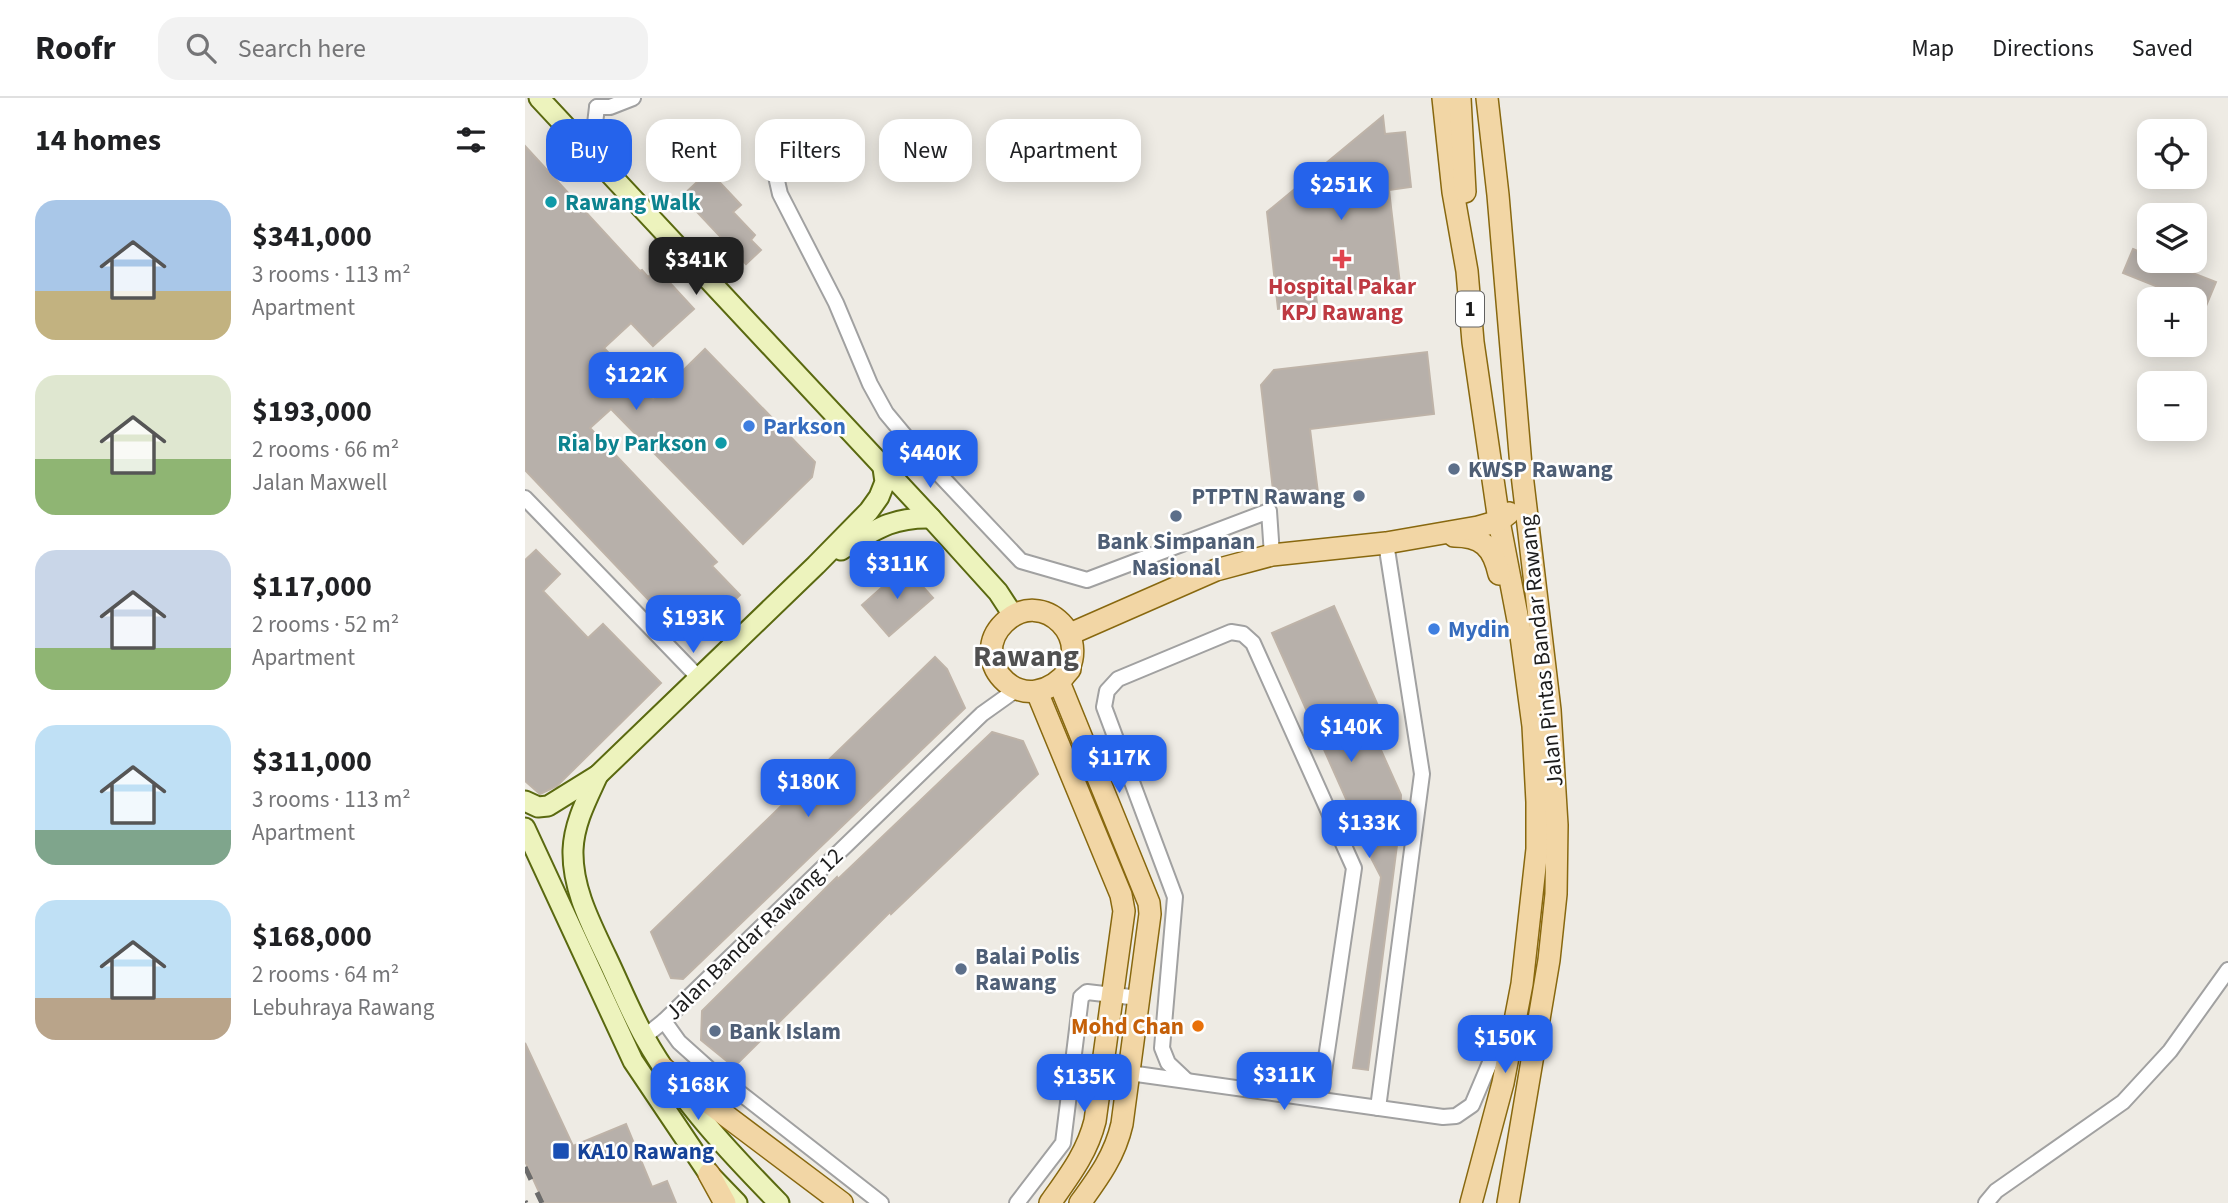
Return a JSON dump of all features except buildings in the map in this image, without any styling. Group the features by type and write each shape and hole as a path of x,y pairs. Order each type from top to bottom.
{"main road":[{"name":"Jalan Pintas Bandar Rawang","path":"1443,98 1453,192 1467,271 1473,342 1499,521 1521,636 1534,726 1535,754 1537,849 1522,984 1503,1083 1471,1203"},
{"path":"1460,98 1464,130 1467,271"},
{"name":"Jalan Pintas Bandar Rawang","path":"1487,98 1521,466 1550,710 1556,784 1556,880 1549,960 1508,1203"},
{"path":"1070,634 1216,570 1272,555 1385,543 1499,521 1512,511 1521,466"},
{"path":"1430,536 1471,536 1485,544 1492,553 1500,579 1521,703 1535,754"},
{"path":"1027,690 1049,688 1065,675 1073,656 1070,634 1057,618 1034,610 1013,615 1003,623 996,634 992,655 998,673 1027,690 1121,895 1123,911 1095,1121 1090,1141 1080,1161 1050,1203"},
{"path":"1065,675 1149,903 1150,914 1117,1145 1109,1163 1080,1203"},
{"path":"664,1069 842,1203"},
{"path":"709,1174 725,1203"}],"street":[{"path":"539,98 560,119"},
{"path":"593,102 610,107 633,98"},
{"path":"619,182 931,518 998,592 1013,615"},
{"path":"777,182 780,194 836,303 870,384 886,413 921,455 1021,561 1087,580 1269,511 1272,555"},
{"path":"525,801 538,807 548,806 598,775 816,565 874,504 885,482 883,468"},
{"path":"525,498 699,678"},
{"path":"816,565 877,528 907,517 931,518"},
{"path":"1378,1108 1422,774 1385,543"},
{"path":"1186,1080 1168,1063 1162,1048 1175,897 1104,707 1107,691 1118,679 1231,632 1243,634 1253,643 1354,868 1320,1099"},
{"name":"Jalan Bandar Rawang 12","path":"644,1037 664,1021 982,713 1027,690"},
{"path":"598,775 575,827 574,875 582,905 644,1037 664,1069 708,1126 779,1203"},
{"path":"525,828 633,1061 709,1174 737,1203"},
{"path":"1986,1203 1996,1191 2123,1102 2170,1051 2228,970"},
{"path":"1101,1069 1443,1117 1456,1115 1472,1105 1496,1053 1522,984"},
{"path":"1017,1203 1063,1143 1081,997 1087,992 1139,998"},
{"path":"664,1021 679,1042 708,1068 881,1203"}],"railway":[{"path":"525,1167 542,1203"}],"place":[{"name":"Rawang Walk","path":"551,202"},
{"name":"Hospital Pakar KPJ Rawang","path":"1342,259"},
{"name":"Parkson","path":"749,426"},
{"name":"Ria by Parkson","path":"721,443"},
{"name":"KWSP Rawang","path":"1454,469"},
{"name":"PTPTN Rawang","path":"1359,496"},
{"name":"Bank Simpanan Nasional","path":"1176,516"},
{"name":"Mydin","path":"1434,629"},
{"name":"Balai Polis Rawang","path":"961,969"},
{"name":"Mohd Chan","path":"1198,1026"},
{"name":"Bank Islam","path":"715,1031"},
{"name":"KA10 Rawang","path":"561,1151"}],"district":[{"name":"Rawang","path":"1026,656"}]}
